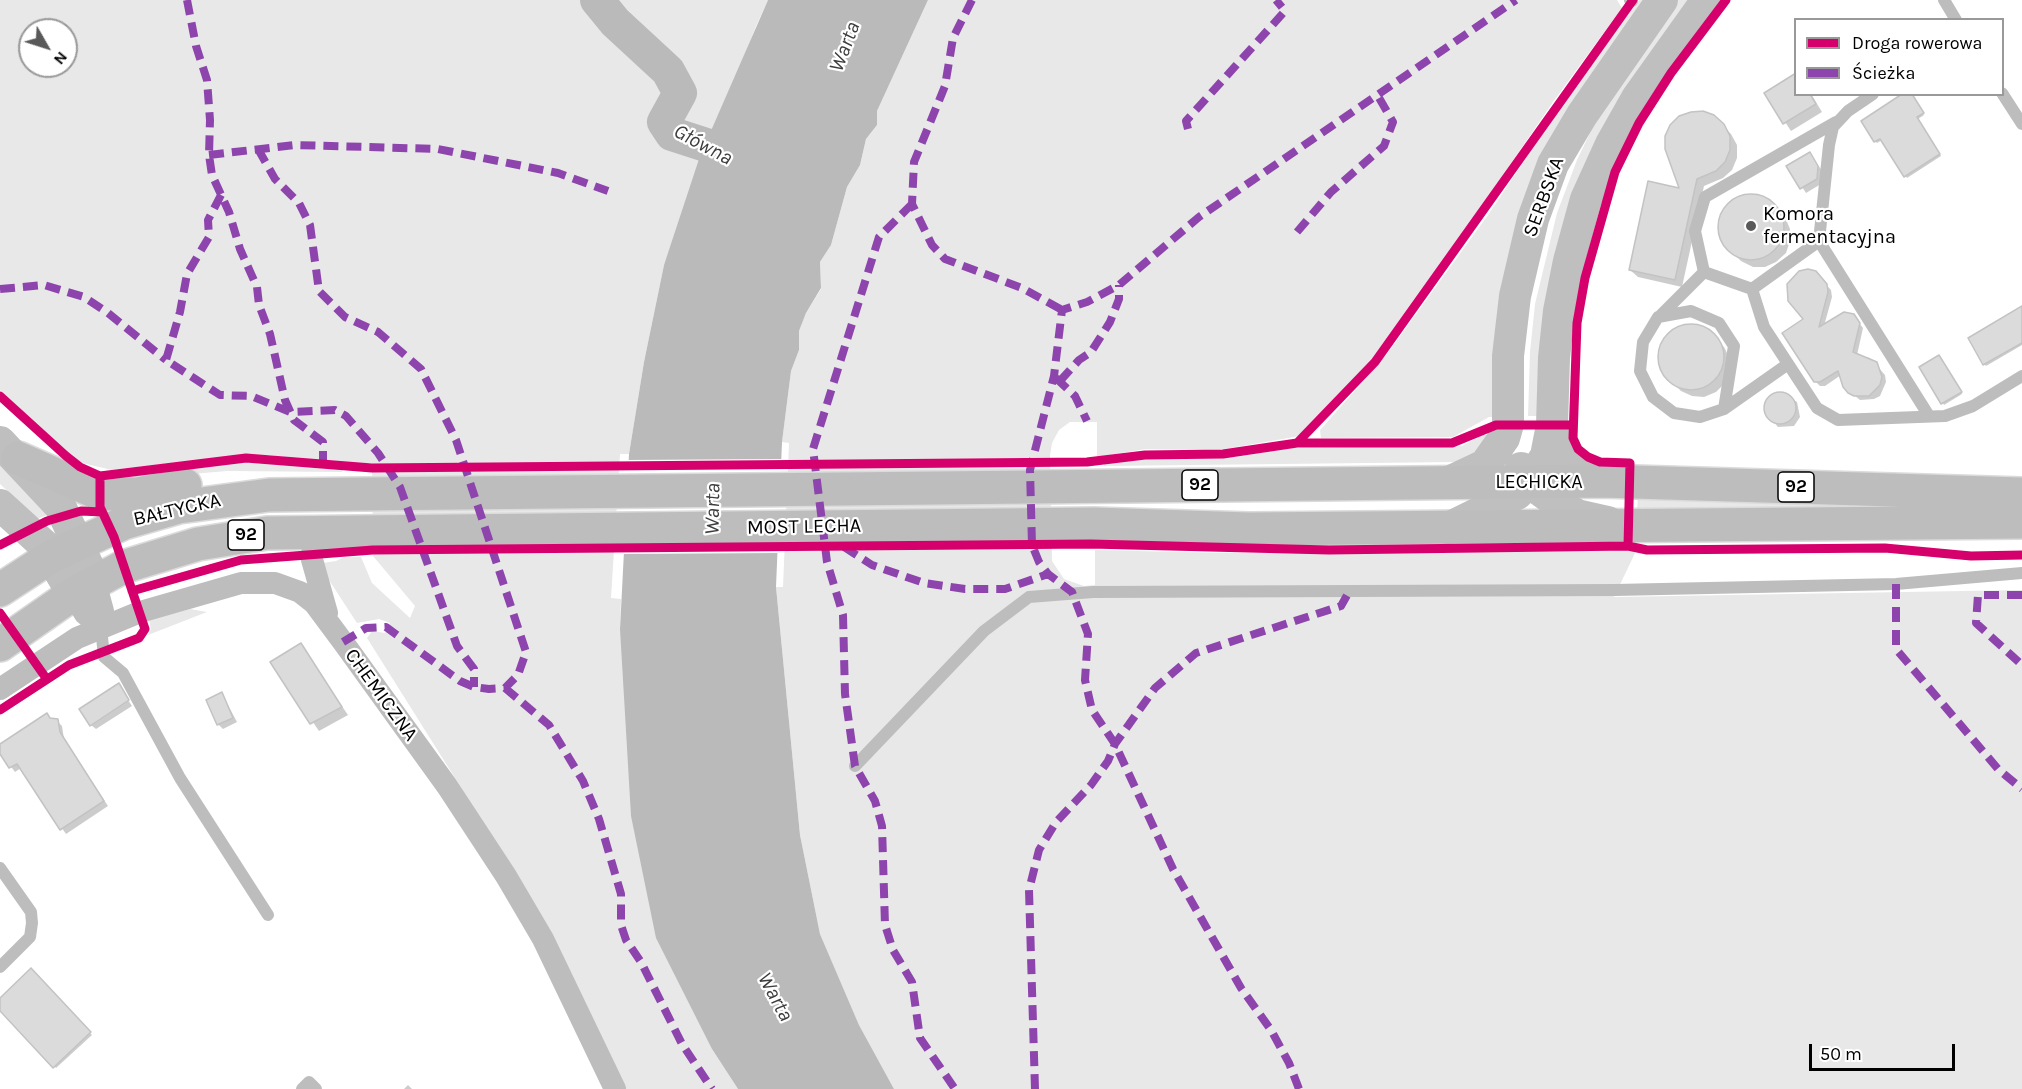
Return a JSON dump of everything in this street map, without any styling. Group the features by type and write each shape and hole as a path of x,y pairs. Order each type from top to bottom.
{"main road":[{"path":"9,450 100,494 137,494 227,481 317,493"},
{"name":"LECHICKA","path":"1056,486 1602,481 2022,494"},
{"name":"MOST LECHA","path":"372,492 1056,486"},
{"name":"BAŁTYCKA","path":"0,590 65,549 124,523 179,507 230,498 372,492"},
{"name":"92","path":"1447,528 2022,522"},
{"name":"MOST LECHA","path":"372,531 1056,525 1249,529 1447,528"},
{"name":"BAŁTYCKA","path":"0,645 84,587 123,567 159,554 220,539 267,533 372,531"}],"street":[{"name":"SERBSKA","path":"1449,482 1485,465 1504,438 1508,424 1508,356 1515,296 1528,235 1542,190 1553,164 1582,115 1641,0"},
{"name":"SERBSKA","path":"1447,528 1501,503 1529,482 1546,456 1552,425 1554,358 1559,311 1569,261 1586,200 1611,144 1637,98 1707,0"},
{"name":"SERBSKA","path":"1508,424 1521,468 1529,482 1546,497 1577,515 1629,525"},
{"name":"SERBSKA","path":"1552,425 1568,458 1581,471 1602,481"},
{"path":"9,450 60,506 65,549 84,587 85,614 101,627"},
{"path":"0,505 65,549"},
{"path":"328,531 318,540 310,556 312,570 331,626"},
{"name":"CHEMICZNA","path":"0,689 62,647 101,627 140,612 241,583 266,582 300,592 314,603 447,786 526,910 561,976 615,1089"}],"lane":[{"path":"1944,0 1955,18"},
{"path":"1870,96 1848,111 1833,127 1819,241 1929,416"},
{"path":"2004,96 2022,124"},
{"path":"1704,272 1695,231 1705,196 1841,119"},
{"path":"1752,289 1819,241"},
{"path":"1704,272 1752,289"},
{"path":"1704,272 1658,318 1642,342 1640,371 1653,397 1674,413 1700,417 1724,409 1788,364"},
{"path":"1752,289 1764,327 1788,364 1818,408 1838,420 1945,416 1973,406 2022,376"},
{"path":"1658,318 1691,311 1719,323 1734,346 1724,409"},
{"path":"855,766 984,631 1029,597 1093,592 1662,589 1896,584 2022,573"},
{"path":"101,627 104,657 123,673 180,778 268,915"},
{"path":"0,868 30,912 32,922 30,937 0,967"},
{"path":"302,1089 309,1082 316,1089"}],"shaded area":[{"path":"0,0 768,0 664,265 644,362 629,454 620,454 611,598 621,599 620,629 712,1049 738,1089 625,1089 533,902 367,638 372,631 385,633 390,623 379,619 357,623 325,574 322,563 344,557 361,557 372,583 410,618 415,606 373,556 372,463 343,464 269,455 239,455 112,470 82,463 65,451 0,390"},
{"path":"928,0 1617,0 1622,8 1553,102 1431,280 1380,350 1300,436 1219,450 1146,449 1097,457 1097,422 1070,422 1059,430 1052,443 1050,456 1052,561 1064,579 1084,586 1095,585 1095,550 1221,553 1637,549 1614,597 2022,590 2022,1089 894,1089 859,1025 820,934 800,835 776,587 783,587 789,443 782,442 791,371 799,350 799,331 806,313 821,289 820,262 831,245 847,187 860,165 866,139 877,125 877,111"},
{"path":"1639,0 1650,0 1577,104 1497,417 1489,417 1453,437 1321,438 1320,430 1387,354 1488,215 1560,107"},
{"path":"1676,0 1694,0 1625,97 1542,416 1528,416 1530,352 1535,304 1557,213 1577,160 1601,110"},
{"path":"1482,435 1494,435 1483,451 1455,462 1104,466 1104,463 1145,458 1234,457 1291,448 1462,446"},
{"path":"241,462 343,469 342,472 227,471 110,481"},
{"path":"0,463 50,514 37,519 0,484"},
{"path":"1638,494 1990,504 1637,514"},
{"path":"190,609 207,612 148,635 151,629 149,620"}],"water":[{"name":"Warta","path":"768,0 928,0 877,111 877,125 866,139 860,165 847,187 831,245 820,262 821,288 806,313 799,331 799,350 791,371 782,442 776,587 800,835 820,934 859,1025 894,1089 738,1089 712,1049 656,938 631,816 620,629 629,454 644,362 664,265 700,156"}],"pier":[{"path":"784,459 782,501 624,502 626,460"},
{"path":"782,504 780,553 621,554 623,505"}],"building":[{"path":"1794,74 1794,96 1811,96 1816,104 1783,124 1764,93"},
{"path":"1899,96 1913,96 1924,113 1917,117 1940,154 1904,177 1880,139 1874,142 1861,121"},
{"path":"1703,111 1714,115 1724,124 1730,136 1730,150 1725,162 1716,171 1697,179 1675,280 1629,270 1648,181 1679,188 1665,149 1665,136 1670,125 1679,116"},
{"path":"1810,152 1818,166 1817,179 1800,189 1786,166"},
{"name":"Komora fermentacyjna","path":"1751,194 1763,197 1774,204 1781,215 1784,227 1781,239 1774,250 1763,257 1751,260 1739,257 1728,250 1721,239 1718,227 1721,215 1728,204 1739,197"},
{"path":"1808,269 1816,271 1827,284 1828,292 1819,327 1844,312 1854,314 1860,323 1853,352 1877,362 1882,377 1880,385 1869,396 1854,396 1848,393 1843,387 1838,371 1820,382 1814,382 1782,333 1803,319 1788,301 1787,284 1799,271"},
{"path":"2022,306 2022,343 1983,365 1968,338"},
{"path":"1691,324 1703,327 1714,334 1721,345 1724,357 1721,369 1714,380 1703,387 1691,390 1679,387 1668,380 1661,369 1658,357 1661,345 1668,334 1679,327"},
{"path":"1939,355 1962,392 1941,404 1919,367"},
{"path":"1780,392 1792,396 1796,408 1792,420 1780,424 1768,420 1764,408 1768,396"},
{"path":"301,643 342,707 310,724 270,662"},
{"path":"119,683 129,700 90,726 79,709"},
{"path":"222,692 233,718 217,725 206,700"},
{"path":"47,713 50,718 58,719 60,732 104,801 60,830 17,764 9,768 0,754 0,744"},
{"path":"31,968 91,1032 53,1068 0,1011 0,998"}],"waterway":[{"name":"Główna","path":"597,0 615,22 668,71 680,93 664,122 672,134 706,145 745,168"}],"marked path":[{"path":"187,0 196,46 207,80 210,120 209,155 212,175 229,212 240,249 257,287 259,305 270,334 285,400 294,420 323,442 323,464"},
{"path":"972,0 953,38 945,86 914,162 912,204 932,245 945,259 1022,288 1062,310"},
{"path":"1188,129 1186,121 1285,11 1276,0"},
{"path":"1299,1089 1289,1063 1271,1030 1241,988 1173,869 1115,744 1092,710 1085,680 1088,634 1072,592 1048,574 1039,562 1032,545 1030,470 1054,376 1062,310 1087,302 1119,285 1199,217 1516,0"},
{"path":"1297,232 1331,192 1384,146 1393,122 1378,96"},
{"path":"209,155 295,145 438,149 558,173 608,191"},
{"path":"258,149 275,179 299,203 310,225 319,291 345,317 378,332 421,369 456,440 526,652 518,675 505,688 489,689 474,687 460,681 386,627 366,628 343,642"},
{"path":"221,195 208,220 209,237 187,274 180,312 166,360 220,395 251,396 290,412 335,410 346,416 378,453 400,487 457,646 474,669 474,687"},
{"path":"912,204 879,237 813,449 827,562 843,615 845,694 855,766 875,801 882,826 885,925 893,950 912,982 920,1038 955,1089"},
{"path":"0,289 44,285 84,297 108,313 166,360"},
{"path":"1060,381 1079,360 1091,352 1110,322 1119,299 1119,285"},
{"path":"1056,378 1075,396 1087,421"},
{"path":"844,547 872,565 924,583 965,589 1005,589 1048,574"},
{"path":"1896,584 1896,649 1998,769 2022,789"},
{"path":"1035,1089 1029,890 1039,850 1056,822 1091,785 1108,761 1115,744 1155,688 1196,653 1341,606 1350,590"},
{"path":"2022,595 1978,595 1976,623 2022,665"},
{"path":"505,688 549,725 583,781 599,819 621,894 621,925 626,940 641,962 682,1044 712,1089"}],"cycle path":[{"path":"1297,443 1375,362 1633,0"},
{"path":"1628,546 1630,463 1600,462 1588,457 1578,449 1573,438 1577,323 1585,278 1615,172 1639,123 1671,73 1726,0"},
{"path":"0,396 66,456 80,467 100,476 246,458 372,468 1087,462 1145,455 1223,454 1297,443 1452,443 1496,425 1572,425"},
{"path":"0,710 69,665 139,638 145,629 114,537 100,507 100,476"},
{"path":"0,545 47,521 81,511 102,512"},
{"path":"132,591 241,560 373,550 1091,544 1329,550 1628,546 1647,550 1885,548 1971,556 2022,555"},
{"path":"0,613 46,678"}],"place":[{"name":"Komora fermentacyjna","path":"1751,226"}]}
